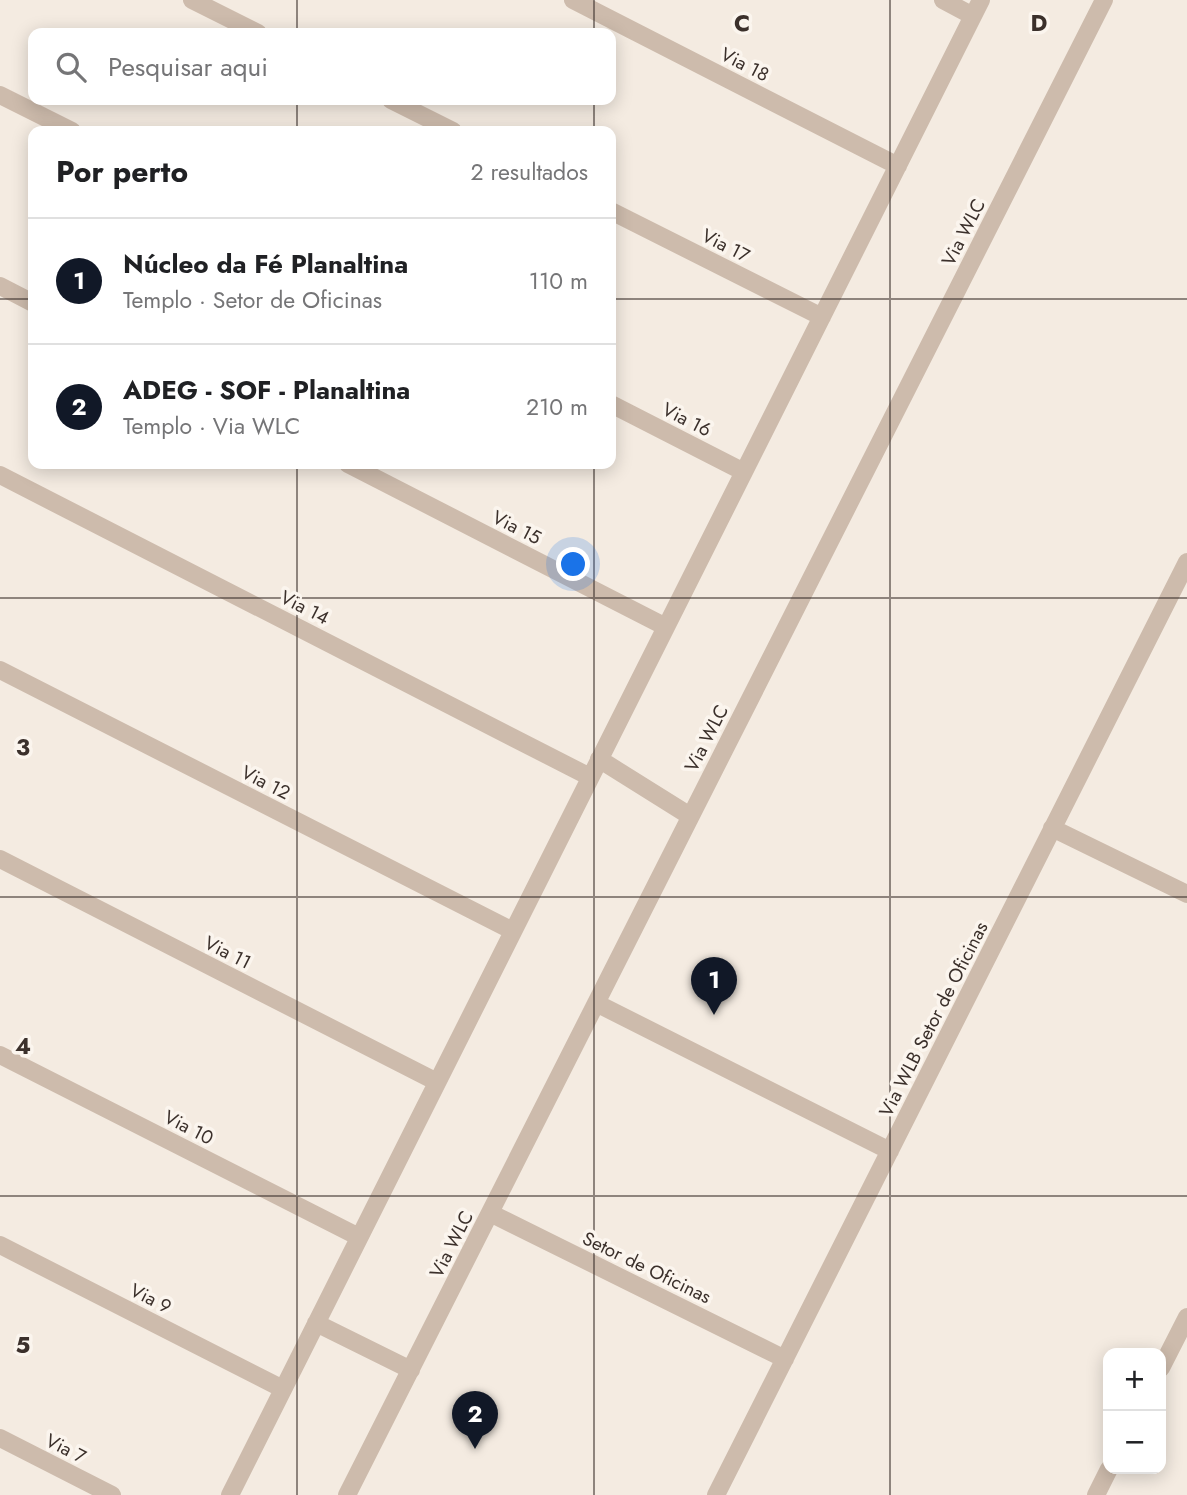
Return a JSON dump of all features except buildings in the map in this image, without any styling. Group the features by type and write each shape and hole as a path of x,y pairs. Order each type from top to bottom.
{"street":[{"path":"192,0 248,28"},
{"name":"Via 18","path":"573,0 898,166"},
{"path":"230,1495 977,8 943,0"},
{"name":"Via WLC","path":"347,1495 1104,0"},
{"path":"0,95 62,126"},
{"path":"401,105 443,126"},
{"name":"Via 17","path":"616,214 822,317"},
{"path":"0,286 28,300"},
{"name":"Via 16","path":"616,407 744,472"},
{"name":"Via 15","path":"358,469 666,627"},
{"name":"Via 14","path":"0,475 590,777"},
{"name":"Via WLB Setor de Oficinas","path":"716,1495 1187,562"},
{"name":"Via 12","path":"0,670 513,931"},
{"path":"600,759 690,816"},
{"path":"1052,828 1187,894"},
{"name":"Via 11","path":"0,859 437,1082"},
{"path":"596,1003 890,1151"},
{"name":"Via 10","path":"0,1055 359,1237"},
{"name":"Setor de Oficinas","path":"490,1213 785,1359"},
{"name":"Via 9","path":"0,1245 283,1389"},
{"path":"1166,1358 1187,1317"},
{"path":"316,1324 411,1370"},
{"name":"Via 7","path":"0,1438 112,1495"},
{"path":"1096,1495 1106,1474"}],"place":[{"name":"Núcleo da Fé Planaltina","path":"714,1015"},
{"name":"ADEG - SOF - Planaltina","path":"475,1449"}]}
